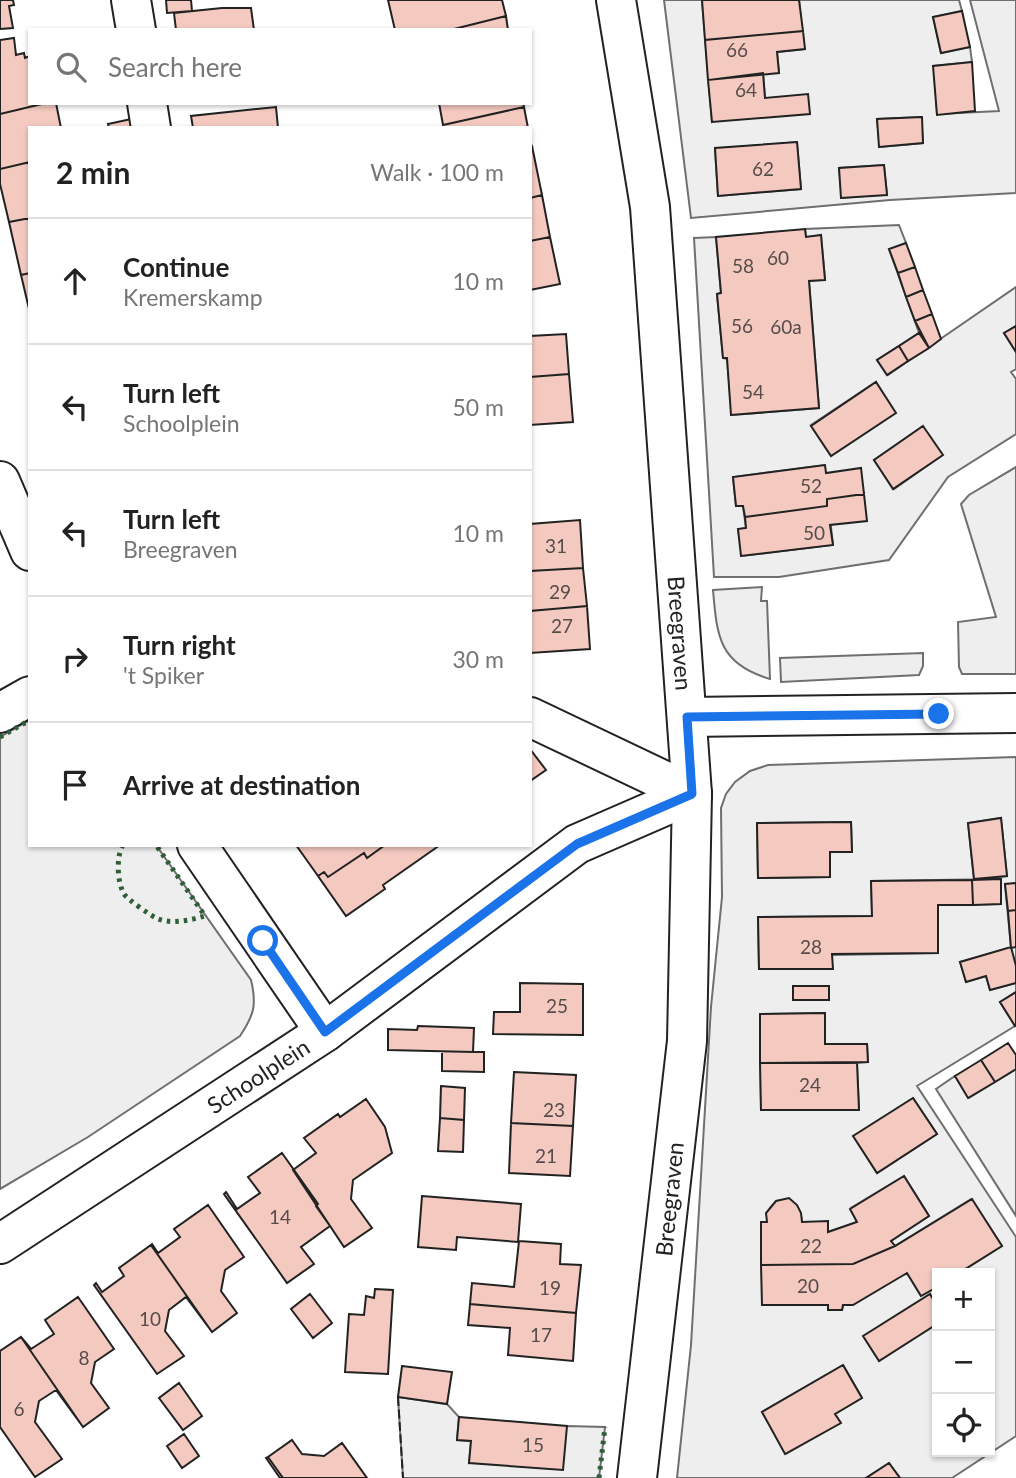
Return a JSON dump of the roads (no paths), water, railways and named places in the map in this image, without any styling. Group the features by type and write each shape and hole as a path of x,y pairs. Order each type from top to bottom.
{"street":[{"path":"131,0 136,28"},
{"name":"Breegraven","path":"625,4 650,207 692,794 687,1041 637,1478"},
{"path":"147,105 151,126"},
{"path":"0,481 28,546"},
{"path":"0,713 28,697"},
{"path":"687,717 1016,713"},
{"path":"532,718 692,794"},
{"name":"Schoolplein","path":"0,1244 325,1032 577,844 692,794"},
{"path":"198,847 325,1032"}]}
